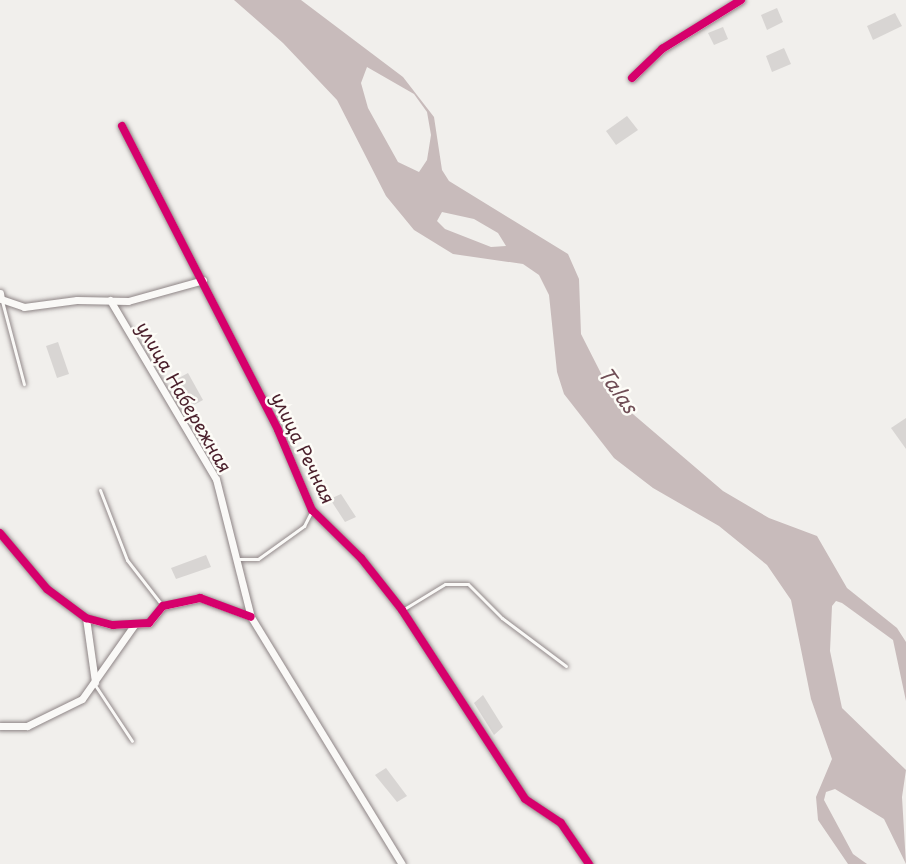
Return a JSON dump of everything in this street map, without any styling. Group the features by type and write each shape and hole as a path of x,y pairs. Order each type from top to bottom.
{"street":[{"path":"632,78 662,49 741,0"},
{"name":"улица Речная","path":"122,126 203,280 312,510 361,558 402,610 525,799 561,823 589,864"},
{"path":"1,296 24,307 110,300 128,302 203,280"},
{"name":"улица Набережная","path":"110,300 216,478 251,617 402,864"},
{"path":"0,533 47,589 86,618 113,625 149,623 163,606 200,598 251,617"},
{"path":"86,618 94,685"},
{"path":"0,726 27,726 64,711 94,685 135,624"}],"lane":[{"path":"1,296 24,384"},
{"path":"100,490 127,560 163,606"},
{"path":"238,559 258,559 304,526 312,510"},
{"path":"402,610 445,584 468,584 502,618 566,666"},
{"path":"94,685 132,741"}],"shaded area":[{"path":"234,0 301,0 403,77 434,117 442,170 449,181 568,254 579,279 581,334 613,397 723,491 769,518 817,536 847,588 897,628 906,642 906,701 893,640 842,603 836,601 832,606 830,651 842,708 906,770 902,797 906,864 884,819 835,789 826,792 824,800 853,854 867,864 848,864 818,820 816,797 832,759 811,699 791,600 767,565 719,526 653,488 614,458 564,394 557,372 549,295 539,275 523,264 453,254 414,230 386,196 337,100 283,43","holes":["367,67 414,94 427,112 431,135 427,160 419,172 398,162 368,108 361,83","442,212 474,219 498,233 506,246 491,247 445,229 437,221"]}],"building":[{"path":"777,8 783,22 767,30 761,15"},
{"path":"895,13 902,26 873,40 867,26"},
{"path":"723,27 728,39 714,45 708,33"},
{"path":"784,48 791,64 772,72 766,56"},
{"path":"627,116 638,130 616,145 606,131"},
{"path":"58,342 69,374 57,378 46,346"},
{"path":"188,373 203,400 192,406 177,379"},
{"path":"906,418 906,449 891,428"},
{"path":"341,494 356,517 345,522 330,499"},
{"path":"206,555 211,567 176,579 171,568"},
{"path":"483,695 503,727 494,735 474,703"},
{"path":"386,768 407,796 397,802 375,775"}],"cycle path":[{"path":"632,78 662,49 741,0"},
{"path":"122,126 278,430 312,510 361,558 402,610 525,799 561,823 589,864"},
{"path":"0,533 47,589 86,618 113,625 149,623 163,606 200,598 251,617"}],"water label":[{"name":"Talas","path":"618,390"}]}
